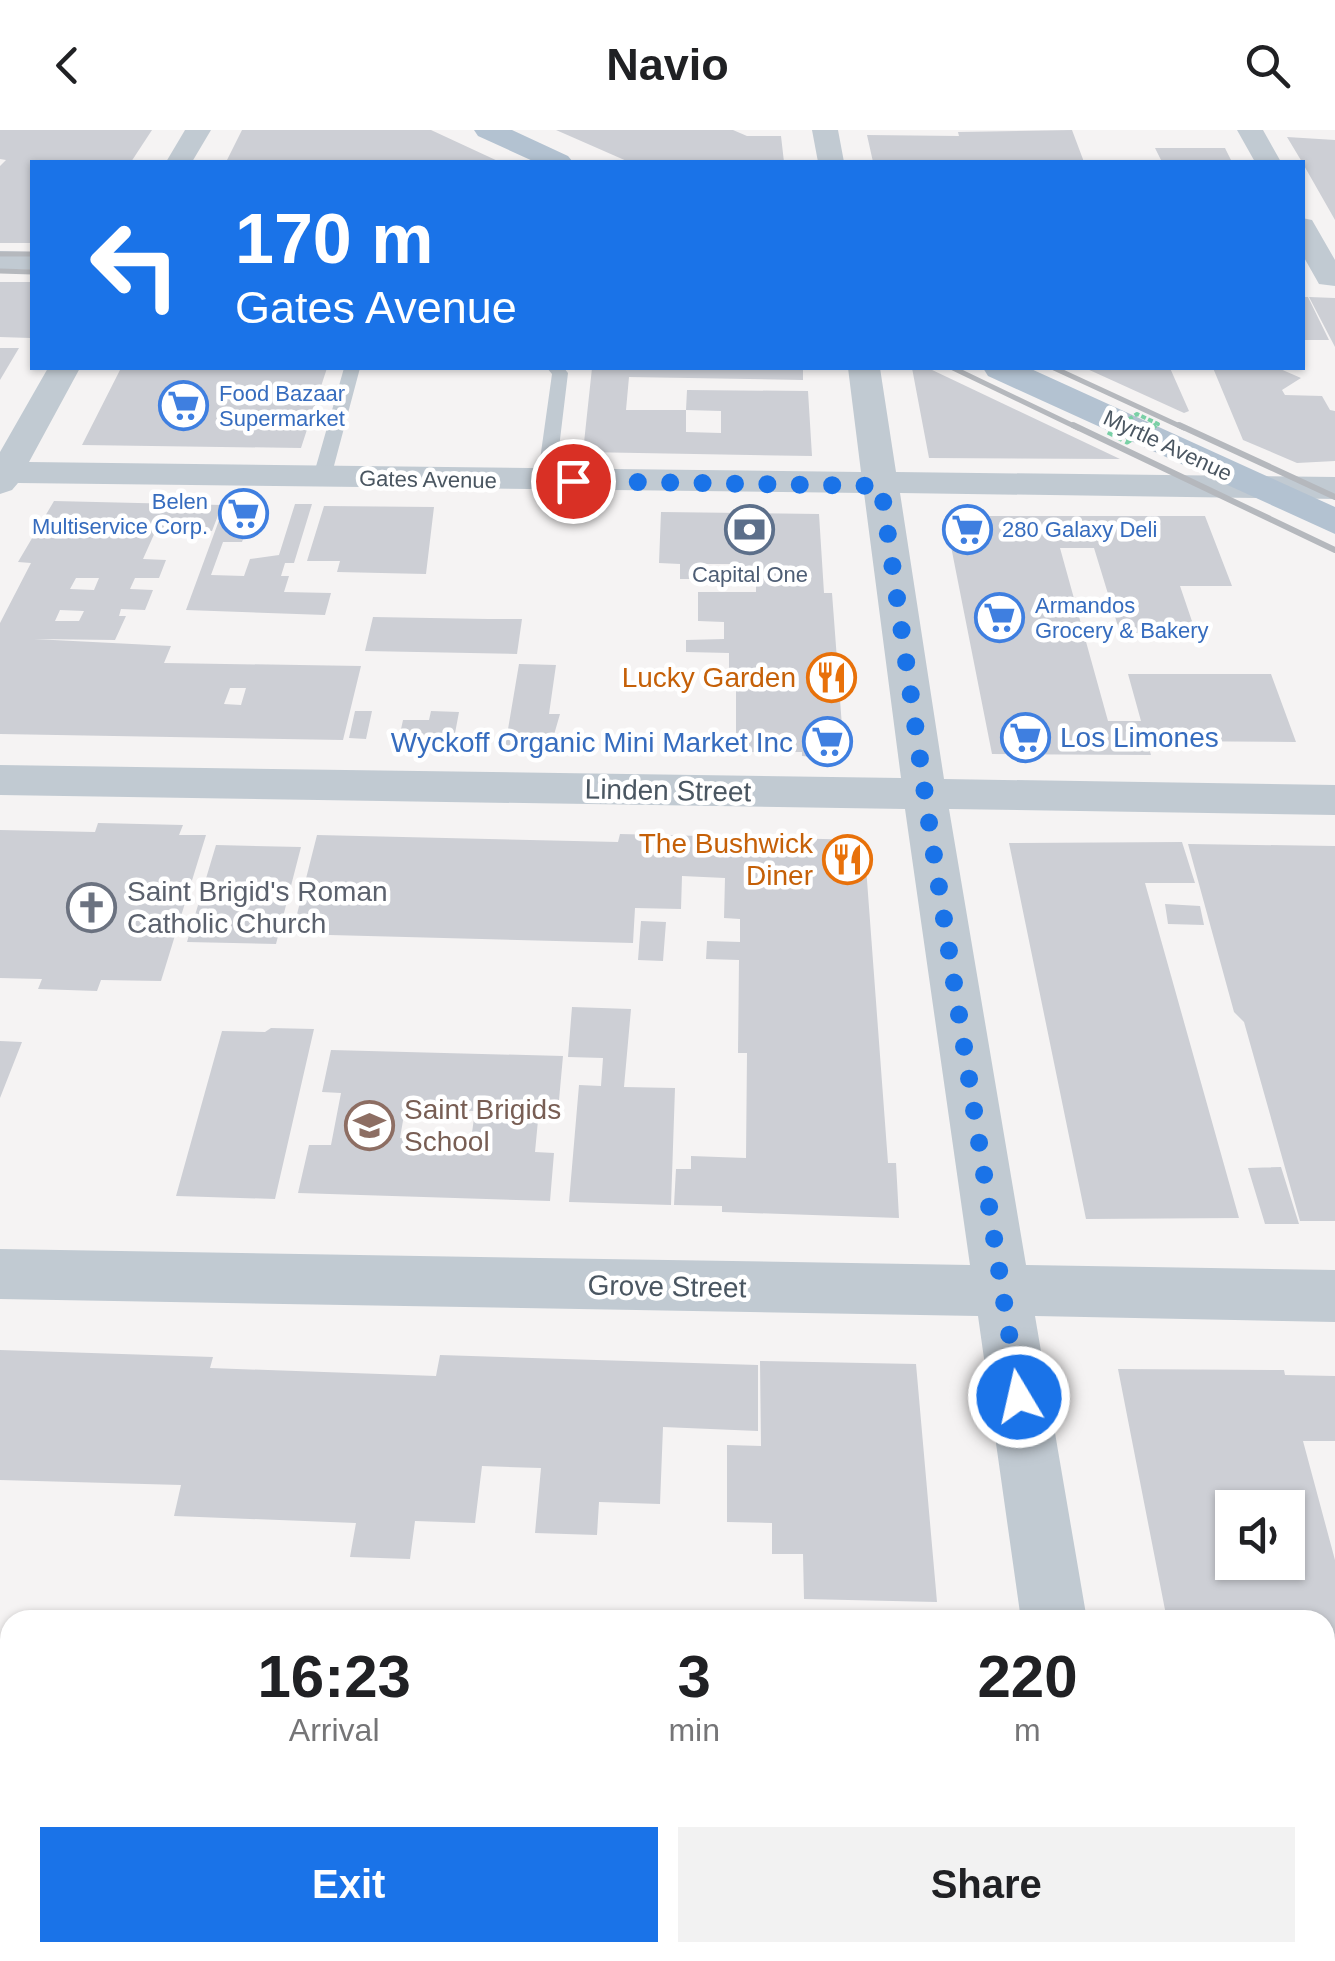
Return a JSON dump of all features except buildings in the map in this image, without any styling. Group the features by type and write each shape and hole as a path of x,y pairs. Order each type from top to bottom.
{"main road":[{"path":"488,130 554,160"},
{"name":"Myrtle Avenue","path":"1005,370 1335,522"}],"street":[{"path":"180,160 198,130"},
{"path":"826,130 831,160"},
{"path":"1250,130 1267,160"},
{"path":"1305,233 1323,278"},
{"path":"0,260 30,261"},
{"path":"2,476 63,370"},
{"path":"864,370 925,797 1052,1610"},
{"name":"Gates Avenue","path":"2,476 1335,488"},
{"name":"Linden Street","path":"0,780 925,797 1335,800"},
{"name":"Grove Street","path":"0,1274 1335,1296"}],"lane":[{"path":"322,477 351,370"},
{"path":"546,480 560,374 557,370"}],"path":[{"path":"1138,414 1158,424 1127,442 1110,431 1125,422 1138,414"},
{"path":"1125,422 1147,435"}],"railway":[{"path":"0,254 30,254"},
{"path":"0,271 30,272"},
{"path":"957,370 1078,428"},
{"path":"1058,370 1184,428"},
{"path":"1073,425 1335,550"},
{"path":"1179,425 1335,497"}],"place":[{"name":"Food Bazaar Supermarket","path":"184,406"},
{"name":"Belen Multiservice Corp.","path":"243,514"},
{"name":"280 Galaxy Deli","path":"967,529"},
{"name":"Capital One","path":"750,530"},
{"name":"Armandos Grocery & Bakery","path":"1000,618"},
{"name":"Lucky Garden","path":"831,677"},
{"name":"Los Limones","path":"1025,737"},
{"name":"Wyckoff Organic Mini Market Inc","path":"828,742"},
{"name":"The Bushwick Diner","path":"848,859"},
{"name":"Saint Brigid's Roman Catholic Church","path":"92,907"},
{"name":"Saint Brigids School","path":"369,1125"}],"route":[{"path":"573,481 881,486 1019,1397"}]}
